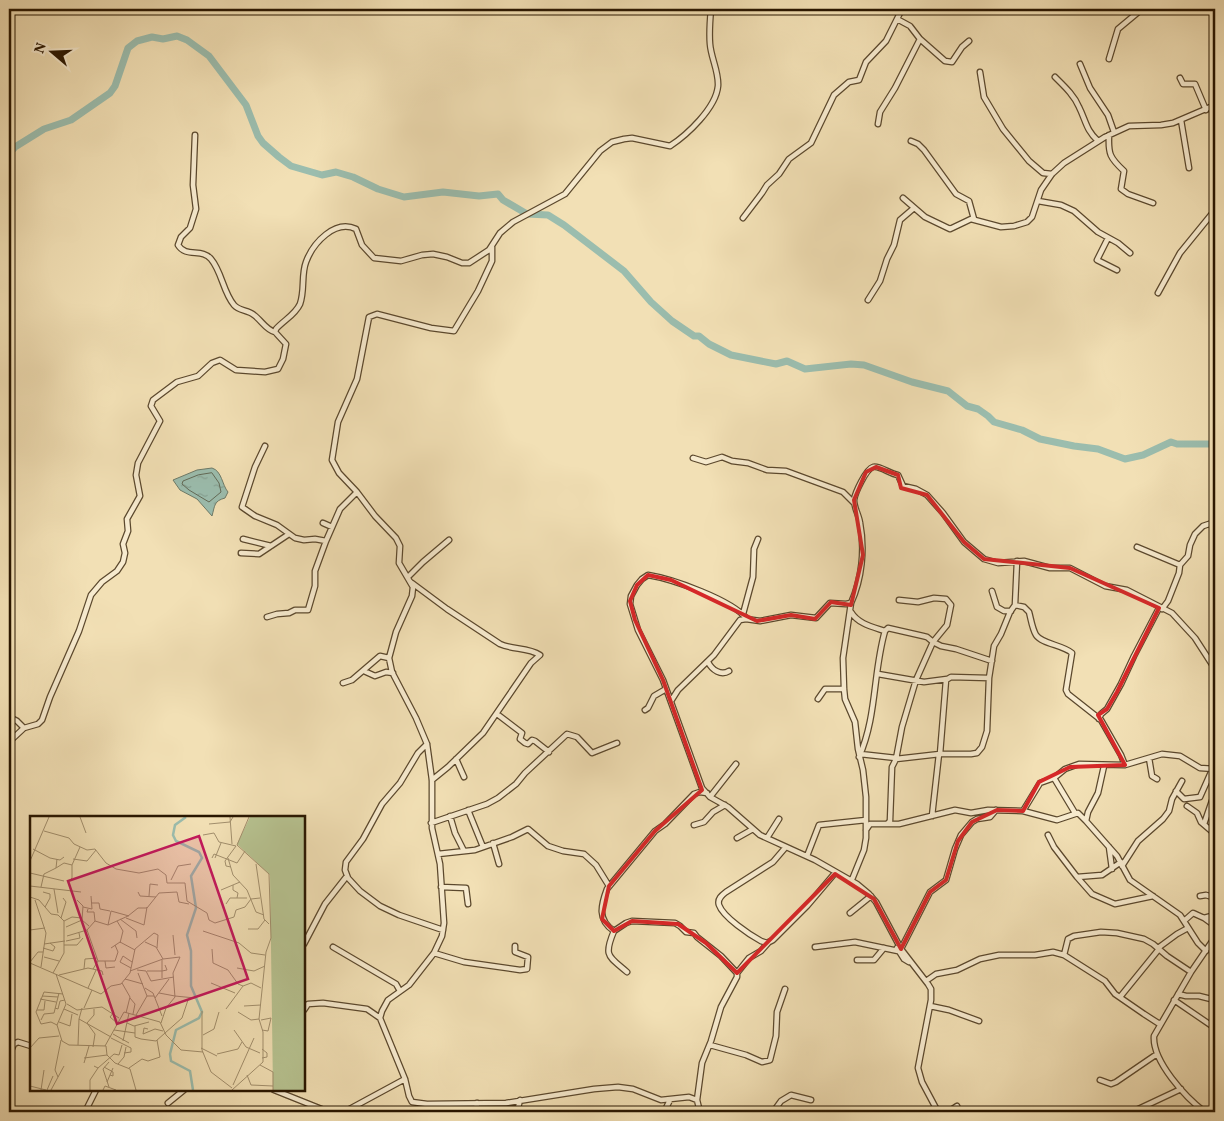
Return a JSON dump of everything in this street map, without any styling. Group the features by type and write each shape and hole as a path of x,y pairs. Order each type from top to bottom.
{"street":[{"path":"275,332 297,310 309,256 325,235 338,228 350,227 356,229 362,246 370,256 383,260 400,261 433,254 466,264 485,253 500,233 512,222 565,194 600,151 612,142 632,138 670,146 707,111 717,92 718,84 710,44 711,9"},
{"path":"742,218 767,185 777,177 789,159 811,143 834,96 849,82 859,80 866,62 886,41 902,9"},
{"path":"1109,60 1118,29 1142,9"},
{"path":"897,19 910,26 920,39 945,61 950,63 969,41"},
{"path":"878,124 880,112 895,88 920,39"},
{"path":"1080,64 1090,88 1108,115 1112,134 1109,147 1111,158 1124,171 1121,189 1128,194 1153,203"},
{"path":"980,72 984,97 1003,129 1028,161 1044,174 1052,174"},
{"path":"1055,77 1075,100 1088,129 1098,141"},
{"path":"1180,78 1183,84 1195,84 1206,110"},
{"path":"903,198 925,217 950,229 974,218 1001,227 1014,226 1030,220 1041,190 1052,174 1064,163 1098,141 1129,126 1161,125 1181,120 1215,106"},
{"path":"1181,120 1189,168"},
{"path":"9,742 24,728 38,724 42,720 79,631 91,595 123,562 128,526 127,519 140,496 136,475 138,462 160,421 151,406 151,402 180,380 198,376 216,361 223,361 236,370 264,372 278,369 284,355 286,344 275,332 267,328 252,313 234,305 215,264 210,258 204,254 180,250 178,245 181,237 190,228 196,209 193,185 195,135"},
{"path":"911,141 921,146 956,194 969,201 974,218"},
{"path":"1038,201 1061,205 1074,211 1098,232 1118,243 1130,254"},
{"path":"868,300 880,281 887,259 894,246 900,220 914,208"},
{"path":"1158,293 1180,253 1215,210"},
{"path":"1108,238 1098,260 1117,270"},
{"path":"432,780 482,733 529,666 540,654 500,644 412,583 399,563 400,546 396,538 339,473 332,460 338,422 358,379 369,318 376,314 431,328 454,331 478,292 492,261 492,246"},
{"path":"266,446 255,467 242,507 255,516 277,525 289,534 304,540 326,541"},
{"path":"693,458 706,462 722,457 767,470 786,471 843,492 854,503 860,523 863,556 851,602 851,612 844,645 844,689 845,699 855,722 860,755 866,797 866,838 864,850 851,882"},
{"path":"854,503 857,491 866,472 872,467 898,475 902,486 916,489 927,495 964,542 984,559 998,563 1017,560 1050,568 1070,568 1105,586 1127,590 1172,613 1203,649 1215,669"},
{"path":"267,618 295,610 308,610 314,590 315,571 326,541 340,509 356,492"},
{"path":"323,522 332,527"},
{"path":"1099,718 1107,709 1121,684 1160,608 1170,597 1180,565 1188,556 1191,540 1198,529 1215,522"},
{"path":"241,553 259,554 289,534"},
{"path":"243,539 271,546"},
{"path":"743,614 750,594 754,550 758,539"},
{"path":"408,577 450,540"},
{"path":"1137,547 1180,565"},
{"path":"860,755 896,759 939,754 970,754 977,752 982,747 987,731 989,678 994,646 1002,634 1015,605 1017,560"},
{"path":"747,619 734,607 682,584 648,575 642,579 633,592 630,604 638,630 671,701 700,784 709,795 767,838 785,848 807,856 871,896 893,935 899,950 931,989 930,1006 918,1068 922,1082 938,1112"},
{"path":"380,1018 388,1000 408,985 434,953 443,930 438,854 431,823 432,780 427,744 393,673 389,658 396,632 412,596 412,583"},
{"path":"992,591 997,608 1011,611"},
{"path":"887,824 891,818 892,767 896,759 902,727 916,680 933,642 948,624 951,605 950,602 938,598 918,602 899,600"},
{"path":"671,701 678,690 708,662 729,637 740,620 760,621 791,614 816,618 830,603 846,604 851,602"},
{"path":"1015,605 1024,607 1029,612 1036,634 1040,639 1065,648 1072,653 1066,690 1068,694 1099,718 1125,765"},
{"path":"851,612 857,620 885,631"},
{"path":"860,755 871,715 878,674 879,653 885,631 888,628 928,637 941,646 992,661"},
{"path":"343,682 352,680 380,656 389,658"},
{"path":"708,662 718,672 726,673 729,671"},
{"path":"364,671 375,676 386,672 393,673"},
{"path":"878,674 924,682 967,677 989,678"},
{"path":"932,816 947,679"},
{"path":"644,710 648,708 654,696 666,689"},
{"path":"818,699 825,689 844,689"},
{"path":"497,714 522,733 520,739 525,743 528,744 532,740 535,741 549,752"},
{"path":"9,717 17,721 24,728"},
{"path":"431,823 493,801 508,791 568,734 577,737 592,753 617,744"},
{"path":"427,744 418,753 400,783 382,804 363,839 346,862 345,870 347,876 364,895 380,906 399,915 443,930"},
{"path":"1023,811 1040,783 1054,778 1065,769 1079,764 1125,765 1162,754 1175,755 1184,758 1196,767 1214,770 1200,797 1184,799 1176,791"},
{"path":"1149,758 1152,776 1156,779"},
{"path":"456,759 464,777"},
{"path":"709,795 736,764"},
{"path":"1086,821 1088,812 1098,793 1104,766"},
{"path":"1054,778 1075,813"},
{"path":"1076,878 1102,875 1121,864 1138,841 1163,819 1169,811 1176,791 1182,781"},
{"path":"1204,824 1215,792"},
{"path":"614,931 605,923 602,917 604,898 610,886 651,835 665,824 681,806 696,793 709,795"},
{"path":"694,825 704,822 713,812 725,805"},
{"path":"1187,806 1197,813 1199,820 1215,834"},
{"path":"468,810 483,847"},
{"path":"899,950 930,892 946,880 961,835 972,822 990,817 996,810"},
{"path":"866,830 870,824 874,823 899,824 952,811 971,813 996,810 1023,811 1057,820 1075,813 1088,812"},
{"path":"1081,814 1109,847 1130,880 1174,909 1198,943 1206,951"},
{"path":"450,816 455,833 464,850"},
{"path":"767,838 779,819"},
{"path":"807,856 819,825 866,820"},
{"path":"737,838 753,828"},
{"path":"438,854 483,847 528,829 548,846 584,854 596,865 610,886"},
{"path":"1048,835 1076,878 1092,894 1114,904 1153,896"},
{"path":"493,844 499,864"},
{"path":"1109,847 1112,869"},
{"path":"769,942 758,939 734,921 721,907 719,900 726,892 773,862 785,848"},
{"path":"700,1112 697,1100 702,1063 710,1045 721,1007 737,977 737,973 749,958 761,951 807,906 834,873"},
{"path":"305,942 325,904 347,876"},
{"path":"441,887 466,888 468,904"},
{"path":"1200,896 1206,895 1215,898"},
{"path":"850,913 871,896"},
{"path":"1184,921 1193,914 1204,918 1215,926"},
{"path":"1204,918 1215,915"},
{"path":"627,972 613,962 608,954 614,931 626,922 632,921 675,923 686,932 694,933 697,938 721,956 737,973"},
{"path":"1120,997 1158,949 1176,934 1188,928"},
{"path":"1064,955 1070,938 1101,932 1117,933 1144,939 1191,972"},
{"path":"1205,1112 1191,1101 1170,1075 1157,1054 1153,1043 1154,1036 1174,1000 1215,937"},
{"path":"815,947 854,942 899,950"},
{"path":"333,946 396,984 400,991"},
{"path":"434,953 470,963 520,970 527,969 528,956 515,952 515,946"},
{"path":"857,960 874,960 884,948"},
{"path":"926,981 936,974 957,970 972,962 999,955 1035,955 1051,952 1064,955 1104,980 1110,989 1120,997 1158,1023 1161,1023"},
{"path":"710,1045 746,1055 762,1062 770,1060 784,989"},
{"path":"1178,994 1215,1000"},
{"path":"1174,1000 1215,1028"},
{"path":"305,1007 311,1003 323,1003 367,1008 380,1018 412,1101 427,1104 496,1103 618,1087 633,1089 657,1100 689,1097 697,1100"},
{"path":"930,1006 979,1020"},
{"path":"9,1056 14,1044 18,1042 30,1046"},
{"path":"1100,1080 1110,1084 1116,1082 1157,1054"},
{"path":"344,1112 405,1079"},
{"path":"1132,1112 1182,1089"},
{"path":"85,1112 96,1091"},
{"path":"168,1103 181,1091"},
{"path":"276,1091 322,1111 329,1112"},
{"path":"773,1112 781,1101 790,1095 811,1100"},
{"path":"517,1112 520,1100"},
{"path":"664,1112 670,1100"},
{"path":"476,1112 477,1103"},
{"path":"427,1104 429,1112"},
{"path":"948,1112 957,1106"}],"highlighted area":[{"path":"876,467 898,475 901,488 927,495 964,542 984,559 1070,568 1159,608 1117,692 1107,709 1098,715 1125,765 1070,767 1039,782 1023,811 997,810 972,822 958,841 946,880 930,892 901,949 874,899 835,874 737,973 706,943 678,924 632,921 614,931 602,919 609,886 655,831 702,790 663,680 635,620 630,601 637,585 648,575 671,580 757,621 791,615 815,619 831,602 851,605 863,555 854,500 866,472"}],"water":[{"path":"212,468 220,475 228,492 225,498 215,504 212,516 197,499 180,490 173,480 197,470"}],"waterway":[{"path":"9,154 15,147 44,129 71,120 110,93 115,86 128,48 137,41 152,37 163,39 177,36 187,40 209,56 246,105 258,136 263,143 291,166 322,175 336,172 404,197 443,192 479,196 498,194 503,200 527,214 548,215 624,271 651,302 672,321 694,336 699,336 709,344 731,355 776,364 787,361 805,369 851,364 864,365 912,382 948,391 967,406 978,409 994,422 1022,430 1040,439 1098,449 1125,459 1143,455 1171,442 1177,444 1215,444"}]}
